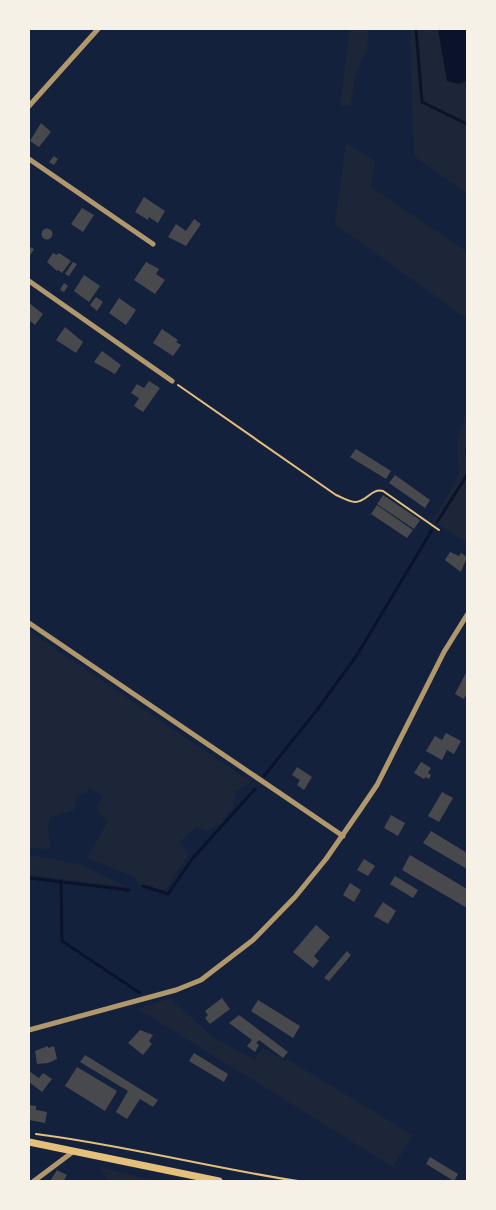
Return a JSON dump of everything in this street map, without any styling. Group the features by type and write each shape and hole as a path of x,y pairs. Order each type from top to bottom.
{"main road":[{"path":"29,1142 219,1181"}],"street":[{"path":"29,106 98,29"},
{"path":"29,158 153,244"},
{"path":"29,281 172,382"},
{"path":"29,1030 176,990 202,980 246,945 295,896 343,836 377,785 444,652 467,615"},
{"path":"29,623 343,836"},
{"path":"34,1181 74,1151"}],"path":[{"path":"172,382 336,495 353,502 362,501 378,490 383,491 439,530"},
{"path":"34,1134 87,1140 249,1174 298,1181"}],"shaded area":[{"path":"350,29 369,29 367,50 355,76 351,105 340,106"},
{"path":"410,29 467,29 467,194 414,156"},
{"path":"438,29 467,29 467,81 458,84 447,81"},
{"path":"346,143 375,161 371,187 467,252 467,319 335,224"},
{"path":"466,414 467,543 433,521 459,475 457,440"},
{"path":"29,631 251,782 236,791 232,811 227,812 224,822 206,831 197,827 179,842 189,854 165,890 140,885 135,877 87,858 108,821 99,814 97,805 104,796 90,789 76,799 74,810 50,817 48,828 51,849 29,848"},
{"path":"29,855 80,864 127,887 29,875"},
{"path":"170,998 214,1038 254,1059 263,1048 284,1060 290,1061 413,1135 393,1167 138,1009"},
{"path":"99,1167 156,1181 108,1181"}],"building":[{"path":"41,123 51,132 39,147 30,141"},
{"path":"54,156 58,159 54,165 49,162"},
{"path":"144,197 165,211 158,223 149,217 148,220 135,212"},
{"path":"82,208 94,215 83,232 71,224"},
{"path":"194,219 201,224 186,246 168,237 176,224 186,231"},
{"path":"45,229 49,229 52,234 51,238 45,239 42,236 42,232"},
{"path":"31,247 34,249 29,257 29,251"},
{"path":"53,253 57,255 59,253 71,261 62,273 47,262"},
{"path":"73,262 77,264 69,276 65,274"},
{"path":"146,262 159,269 156,274 165,280 155,294 134,280"},
{"path":"84,275 100,286 89,302 74,291"},
{"path":"64,283 68,286 64,292 60,290"},
{"path":"96,297 103,302 97,311 90,305"},
{"path":"119,298 136,310 126,325 109,313"},
{"path":"29,303 43,314 35,325 29,320"},
{"path":"65,327 83,342 76,353 56,340"},
{"path":"162,329 178,340 176,342 181,345 173,356 153,343"},
{"path":"102,351 121,365 115,374 94,362"},
{"path":"149,381 160,388 143,412 134,406 139,398 131,393 137,384 144,388"},
{"path":"356,449 391,471 386,479 350,457"},
{"path":"395,475 430,500 425,508 389,483"},
{"path":"383,495 420,520 414,529 377,504"},
{"path":"377,505 413,530 407,538 371,514"},
{"path":"450,552 459,556 461,553 467,557 461,572 445,560"},
{"path":"467,671 467,697 465,696 464,699 455,694"},
{"path":"446,733 461,741 454,754 447,750 442,760 426,751 435,736 442,740"},
{"path":"421,762 431,768 428,773 431,775 429,779 425,777 424,779 414,773"},
{"path":"297,767 312,777 304,790 297,785 300,780 292,775"},
{"path":"442,792 453,798 439,822 428,816"},
{"path":"391,815 405,823 398,836 384,828"},
{"path":"431,831 467,853 467,869 423,843"},
{"path":"410,855 467,889 467,908 402,870"},
{"path":"364,859 375,866 368,876 357,870"},
{"path":"395,876 418,890 413,898 390,884"},
{"path":"350,883 361,890 354,902 343,895"},
{"path":"383,902 396,911 388,924 374,916"},
{"path":"316,925 330,937 314,956 319,961 313,968 293,952"},
{"path":"347,951 351,955 329,981 324,978"},
{"path":"222,998 230,1009 210,1024 205,1018 208,1015 205,1011"},
{"path":"258,1000 300,1026 293,1038 251,1011"},
{"path":"239,1015 288,1052 283,1058 259,1040 256,1043 259,1045 255,1052 247,1046 252,1040 229,1023"},
{"path":"140,1030 153,1035 149,1041 152,1044 143,1055 128,1043"},
{"path":"48,1046 48,1048 54,1046 57,1059 48,1063 37,1064 35,1051"},
{"path":"194,1053 228,1074 224,1082 189,1061"},
{"path":"85,1055 158,1100 153,1107 140,1099 127,1119 116,1112 128,1091 80,1062"},
{"path":"77,1067 117,1091 105,1111 65,1086"},
{"path":"29,1071 39,1078 43,1073 52,1079 42,1092 29,1082"},
{"path":"29,1105 36,1106 36,1110 47,1112 45,1123 29,1120"},
{"path":"430,1157 458,1174 454,1181 426,1164"},
{"path":"57,1170 67,1175 64,1180 68,1181 50,1181"}],"waterway":[{"path":"416,29 422,102 467,124"},
{"path":"437,522 467,475"},
{"path":"264,776 317,710 357,655 432,530"},
{"path":"143,886 168,894 192,859 255,789"},
{"path":"29,878 129,890"},
{"path":"61,881 62,941 140,993"}]}
